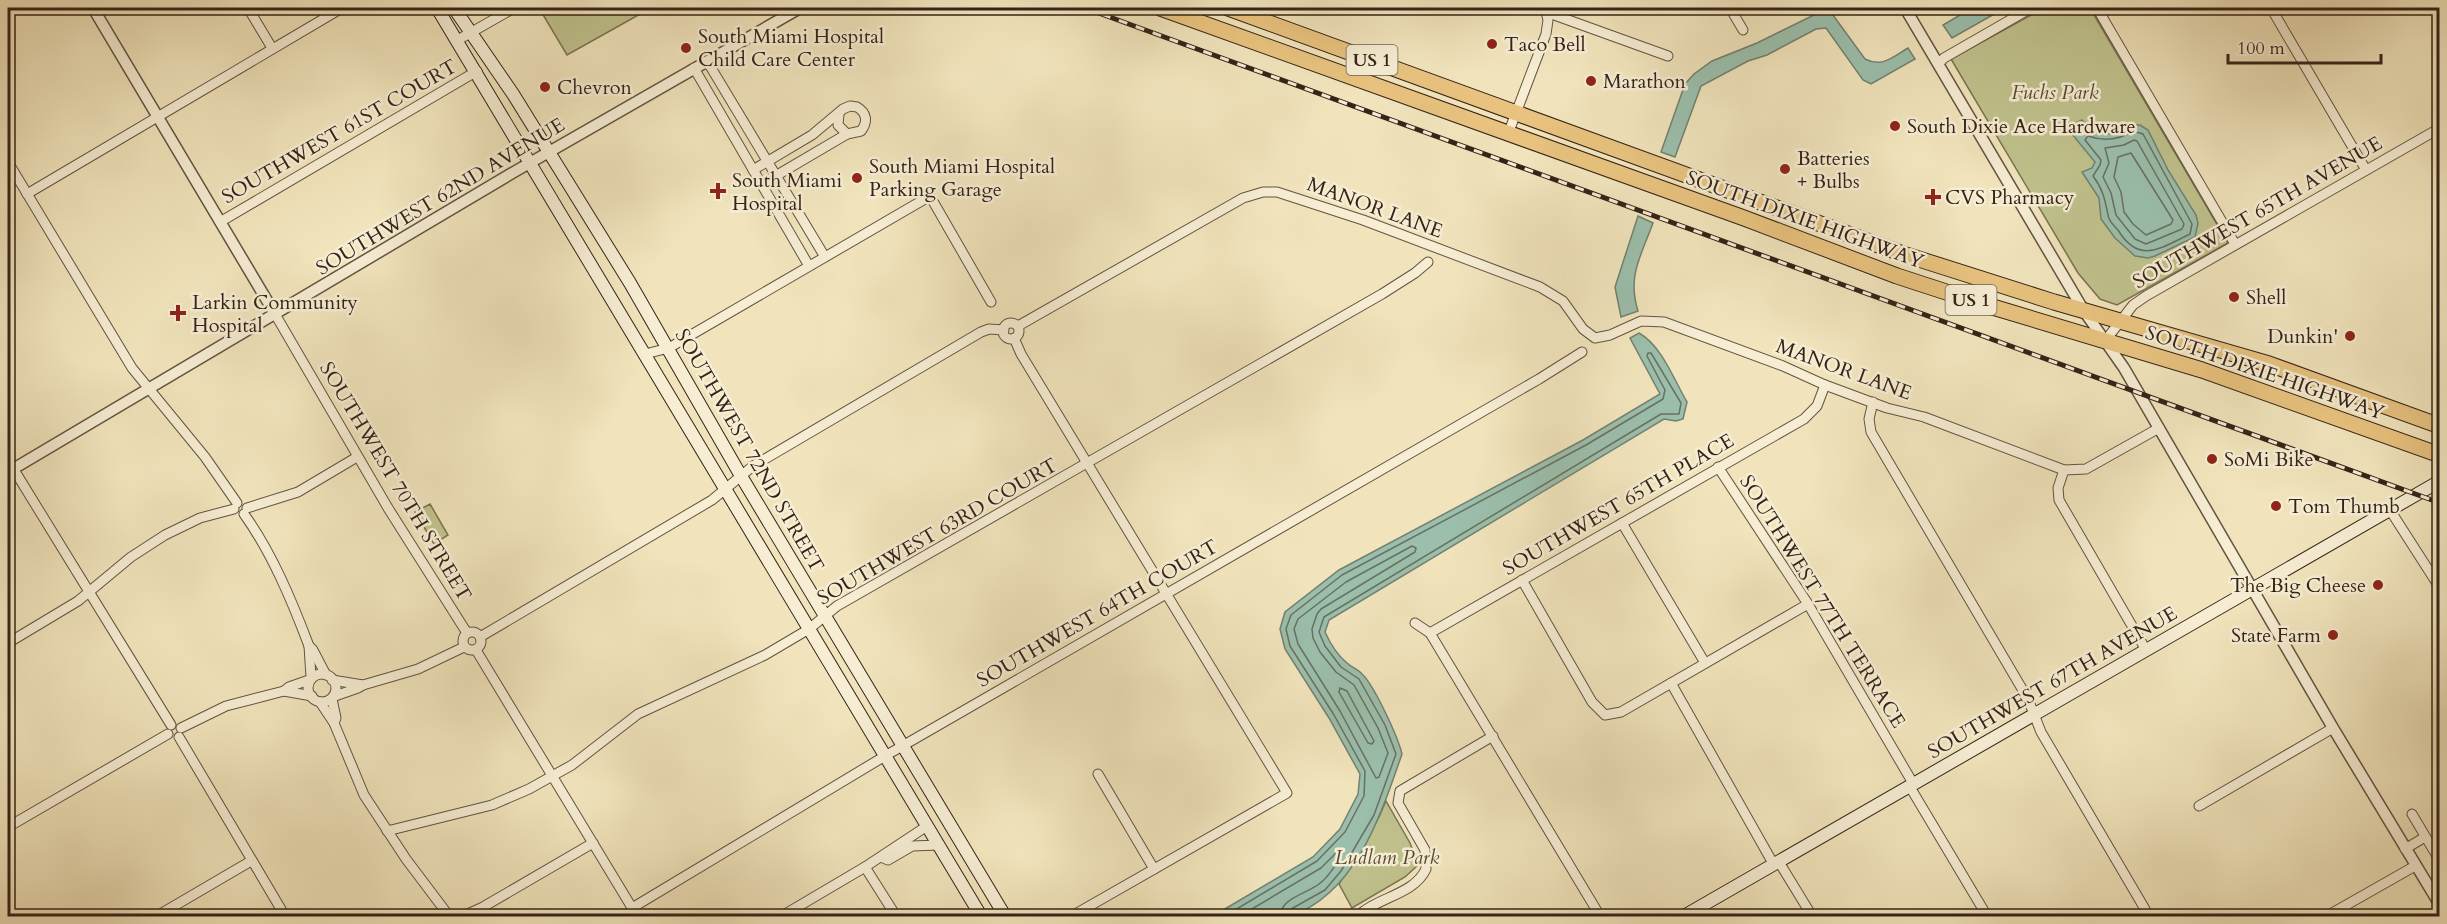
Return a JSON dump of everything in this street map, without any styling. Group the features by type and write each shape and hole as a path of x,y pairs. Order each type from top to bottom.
{"highway":[{"name":"SOUTH DIXIE HIGHWAY","path":"1160,8 1937,289 2231,380 2439,455"},
{"name":"SOUTH DIXIE HIGHWAY","path":"1228,8 1925,262 2269,364 2439,426"},
{"path":"1744,218 1760,216 1801,231 1818,223"}],"main road":[{"name":"SOUTHWEST 72ND STREET","path":"437,8 477,71 981,916"},
{"name":"SOUTHWEST 72ND STREET","path":"454,8 509,88 669,348 741,476 1005,916"},
{"name":"SOUTHWEST 67TH AVENUE","path":"1684,916 2439,481"}],"street":[{"name":"SOUTHWEST 70TH STREET","path":"93,8 357,457 467,633"},
{"path":"248,8 272,48"},
{"path":"27,194 342,8"},
{"name":"SOUTHWEST 61ST COURT","path":"456,41 514,8"},
{"name":"SOUTHWEST 62ND AVENUE","path":"9,467 800,8"},
{"path":"1730,8 1743,30"},
{"path":"1905,8 2084,311 2105,340 2159,428 2333,728 2439,905"},
{"path":"1938,64 1944,58 2031,8"},
{"path":"2097,8 2235,244"},
{"path":"2271,8 2366,170"},
{"path":"1508,134 1546,34 1545,10 1668,56"},
{"path":"707,61 825,257"},
{"path":"694,68 809,266"},
{"name":"SOUTHWEST 61ST COURT","path":"220,222 477,71"},
{"path":"753,170 812,135 843,109 850,106 857,107 864,114 866,122 855,134 847,134 762,184"},
{"path":"839,114 838,125 847,134"},
{"name":"SOUTHWEST 65TH AVENUE","path":"2105,340 2139,300 2439,128"},
{"path":"8,162 132,368 205,457 236,506"},
{"name":"MANOR LANE","path":"1018,326 1238,201 1263,192 1283,193 1540,287 1563,301 1583,329 1592,336 1606,337 1644,321 1664,322 1784,366 1825,385 1924,417 2064,470"},
{"path":"645,354 669,348 930,196 991,302"},
{"name":"SOUTHWEST 63RD COURT","path":"387,831 492,805 552,776 572,765 638,714 739,669 809,629 837,606 1382,294 1428,262"},
{"path":"1004,330 1009,323 1018,326 1019,332 1014,338"},
{"path":"480,638 712,500 753,466 808,432 977,335 989,329 1004,330"},
{"path":"1004,330 1007,337 1014,338"},
{"path":"1014,338 1021,354 1086,464 1287,793 1072,916"},
{"name":"SOUTHWEST 64TH COURT","path":"635,912 885,756 1548,374 1582,352"},
{"name":"SOUTHWEST 65TH PLACE","path":"1430,633 1809,416 1817,406 1825,385"},
{"path":"1873,402 1869,419 1870,432 2028,699 2045,739 2149,916"},
{"path":"2146,650 2059,500 2058,488 2064,470 2086,469 2159,428"},
{"path":"245,511 297,492 357,457"},
{"path":"9,467 89,593 169,730 171,738 226,706 284,691 321,674 329,678 363,684"},
{"name":"SOUTHWEST 77TH TERRACE","path":"1718,467 1808,604 1987,916"},
{"path":"8,643 89,593 131,557 165,535 200,518 244,502 245,511 280,578 309,646 336,690 333,698 336,718 334,723"},
{"path":"2390,510 2439,588"},
{"path":"1622,523 1705,663"},
{"path":"1522,580 1592,702 1598,711 1605,715 1621,712 1808,604"},
{"path":"1415,623 1430,633 1600,916"},
{"path":"467,633 475,633 480,638 480,645 476,650 471,651 464,647 462,640 467,633"},
{"path":"309,646 310,679 308,687 334,723 358,783 387,831 449,916"},
{"path":"284,691 316,699 333,698 363,684 418,669 464,647"},
{"path":"476,650 635,912"},
{"path":"1671,683 1777,863 1812,916"},
{"path":"2199,806 2333,728"},
{"path":"8,827 169,730"},
{"path":"180,733 251,861 285,916"},
{"path":"1358,916 1368,908 1414,883 1426,869 1425,850 1399,806 1399,794 1408,785 1493,736"},
{"path":"1098,774 1154,869"},
{"path":"2412,814 2439,861"},
{"path":"783,916 881,857 889,849 927,826"},
{"path":"2405,849 2426,837"},
{"path":"463,916 483,907 593,843"},
{"path":"881,857 888,860 915,845 928,847 939,845"},
{"path":"157,916 251,861"},
{"path":"2327,916 2415,866"},
{"path":"865,867 896,916"}],"green space":[{"path":"539,8 651,8 567,55"},
{"name":"Fuchs Park","path":"2044,8 2090,8 2228,243 2117,305 2100,299 2078,273 1951,59"},
{"path":"430,504 448,535 434,544 415,512"},
{"name":"Ludlam Park","path":"1386,801 1410,843 1418,865 1405,877 1352,908 1339,884"}],"water":[{"path":"1972,8 2005,8 1952,38 1943,25"},
{"path":"1824,10 1830,11 1865,59 1882,62 1908,48 1915,59 1871,84 1863,80 1826,28 1816,29 1701,86 1675,157 1661,152 1685,84 1694,74 1712,61 1757,43"},
{"path":"2082,120 2093,132 2112,134 2121,132 2131,125 2140,125 2148,130 2168,170 2196,215 2198,223 2195,237 2148,258 2135,256 2115,238 2101,219 2099,198 2082,172 2092,168 2095,162 2072,134 2074,125"},
{"path":"1638,216 1653,223 1635,276 1635,299 1638,311 1621,317 1615,287"},
{"path":"1639,333 1661,355 1687,402 1683,419 1676,421 1664,419 1329,620 1325,632 1329,640 1343,660 1367,680 1400,746 1402,754 1385,801 1375,825 1350,870 1314,905 1285,917 1213,916 1313,857 1340,829 1358,794 1360,774 1329,718 1285,649 1280,629 1285,612 1339,570 1583,440 1660,394 1630,338"}],"railway":[{"path":"1085,8 2440,503"}],"place":[{"name":"Taco Bell","path":"1492,44"},
{"name":"South Miami Hospital Child Care Center","path":"686,48"},
{"name":"Marathon","path":"1591,81"},
{"name":"Chevron","path":"545,87"},
{"name":"South Dixie Ace Hardware","path":"1895,126"},
{"name":"Batteries + Bulbs","path":"1785,169"},
{"name":"South Miami Hospital Parking Garage","path":"857,178"},
{"name":"South Miami Hospital","path":"718,191"},
{"name":"CVS Pharmacy","path":"1933,197"},
{"name":"Shell","path":"2234,297"},
{"name":"Larkin Community Hospital","path":"178,313"},
{"name":"Dunkin'","path":"2350,336"},
{"name":"SoMi Bike","path":"2212,459"},
{"name":"Tom Thumb","path":"2276,506"},
{"name":"The Big Cheese","path":"2378,585"},
{"name":"State Farm","path":"2333,635"}]}
